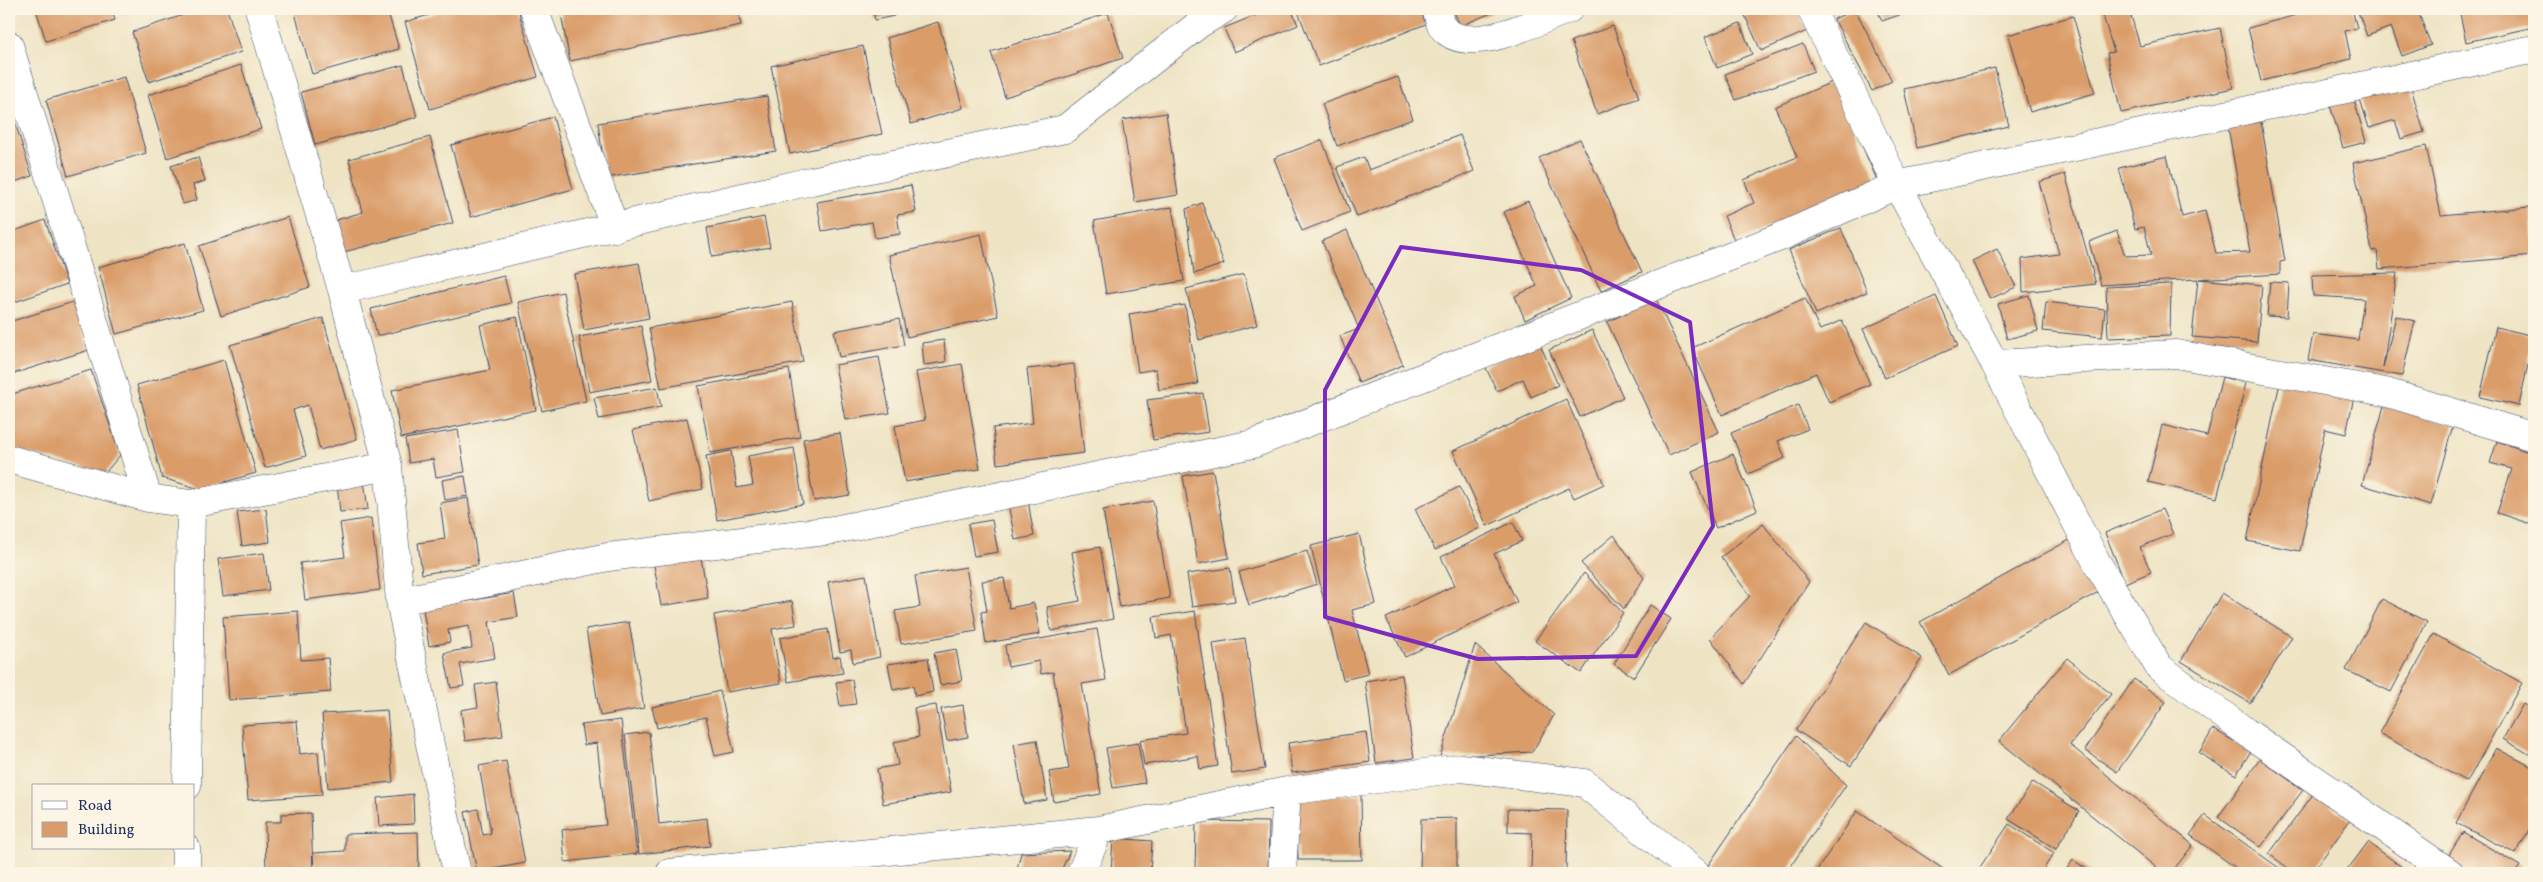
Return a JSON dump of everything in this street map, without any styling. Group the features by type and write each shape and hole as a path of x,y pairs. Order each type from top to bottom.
{"street":[{"path":"259,9 342,290 388,466 400,601 457,873"},
{"path":"534,9 615,228"},
{"path":"342,290 811,181 1064,129 1198,24 1224,9"},
{"path":"1436,9 1444,29 1459,39 1490,39 1569,9"},
{"path":"1811,9 1897,185 1995,364 2096,561 2159,667 2246,732 2450,873"},
{"path":"9,45 148,498"},
{"path":"400,601 608,557 834,530 1253,444 1780,237 1897,185 2534,48"},
{"path":"1995,364 2176,354 2385,392 2534,437"},
{"path":"9,459 148,498 191,504 388,466"},
{"path":"187,784 191,504"},
{"path":"670,873 1099,830 1287,792 1462,768 1584,783 1696,873"},
{"path":"1282,873 1287,792"},
{"path":"1081,873 1099,830"},
{"path":"186,850 186,873"}],"highlighted area":[{"path":"1401,247 1581,270 1690,322 1713,526 1636,656 1478,659 1325,617 1325,390"}],"building":[{"path":"36,9 112,9 115,20 46,41"},
{"path":"122,9 140,9 124,14"},
{"path":"202,9 227,9 241,52 149,82 132,32"},
{"path":"311,9 387,9 399,49 312,74 295,13"},
{"path":"450,9 518,9 538,77 430,109 405,22"},
{"path":"560,9 639,9 639,11 650,9 737,9 741,25 570,61"},
{"path":"873,9 893,9 894,16 875,20"},
{"path":"1271,9 1291,9 1298,25 1234,52 1224,28"},
{"path":"1297,9 1420,9 1426,24 1319,66"},
{"path":"1453,9 1501,9 1460,26"},
{"path":"1742,9 1797,9 1807,31 1761,51"},
{"path":"1855,9 1892,81 1872,91 1834,19"},
{"path":"1877,9 1917,9 1882,21"},
{"path":"2101,9 2129,9 2140,46 2220,28 2233,88 2121,113 2107,53 2114,52"},
{"path":"2319,9 2352,9 2357,28 2345,31 2351,59 2261,81 2248,28"},
{"path":"2357,9 2417,9 2431,45 2402,56 2391,27 2367,36"},
{"path":"2459,9 2534,9 2534,27 2466,42"},
{"path":"1108,13 1123,58 1005,97 991,52"},
{"path":"2073,16 2095,93 2030,112 2008,35"},
{"path":"938,22 963,108 911,124 887,38"},
{"path":"1740,23 1752,54 1717,68 1705,37"},
{"path":"1613,26 1639,98 1597,114 1571,41"},
{"path":"1803,44 1814,71 1736,100 1725,74"},
{"path":"863,46 882,134 790,154 771,66"},
{"path":"241,65 261,129 167,158 148,95"},
{"path":"403,65 417,117 315,145 301,92"},
{"path":"1995,68 2009,126 1917,148 1904,89"},
{"path":"124,77 146,153 68,176 46,100"},
{"path":"1398,77 1413,119 1337,146 1322,104"},
{"path":"1834,81 1877,180 1735,242 1724,216 1754,203 1744,180 1797,157 1775,107"},
{"path":"2410,84 2424,132 2401,139 2395,120 2369,128 2360,99"},
{"path":"767,96 776,151 606,178 598,123"},
{"path":"2353,96 2366,142 2343,148 2329,102"},
{"path":"11,110 32,176 9,184 9,111"},
{"path":"1166,113 1178,195 1135,202 1122,120"},
{"path":"553,117 573,189 471,217 451,145"},
{"path":"2261,122 2285,261 2280,262 2280,274 2199,279 2262,285 2257,342 2192,337 2198,279 2101,285 2089,242 2117,231 2125,256 2151,255 2144,227 2135,229 2119,168 2167,156 2182,217 2205,211 2216,253 2250,252 2228,127"},
{"path":"1460,135 1474,171 1357,217 1337,167 1364,157 1369,170"},
{"path":"430,137 453,223 344,252 336,220 363,212 349,159"},
{"path":"1580,139 1642,272 1601,291 1539,158"},
{"path":"1322,140 1350,212 1302,231 1274,158"},
{"path":"2426,146 2441,215 2530,207 2534,256 2379,269 2377,250 2372,251 2353,163"},
{"path":"198,157 205,181 193,185 197,200 183,204 171,166"},
{"path":"2065,174 2096,284 2023,292 2022,259 2059,254 2039,182"},
{"path":"911,185 916,212 897,215 900,234 875,238 872,222 822,231 817,202"},
{"path":"1528,201 1571,298 1525,320 1515,296 1537,286 1504,212"},
{"path":"1202,203 1224,264 1194,274 1186,209"},
{"path":"1172,207 1184,281 1106,294 1094,221"},
{"path":"288,217 310,287 221,316 199,246"},
{"path":"764,217 770,247 712,257 707,228"},
{"path":"45,220 67,284 9,304 9,233"},
{"path":"1841,228 1867,292 1816,314 1789,250"},
{"path":"1347,230 1403,365 1359,383 1340,336 1359,329 1322,241"},
{"path":"981,234 998,316 907,337 889,255"},
{"path":"185,243 203,310 116,334 98,267"},
{"path":"1997,249 2016,287 1990,299 1972,261"},
{"path":"639,263 649,318 584,330 574,274"},
{"path":"2397,273 2383,368 2396,316 2415,321 2402,376 2308,360 2313,334 2358,340 2364,299 2313,296 2312,275"},
{"path":"1244,274 1257,325 1199,340 1186,289"},
{"path":"504,276 511,303 377,336 371,309"},
{"path":"2270,282 2289,283 2287,317 2267,316"},
{"path":"2171,284 2170,336 2108,338 2106,287"},
{"path":"563,292 586,401 542,411 518,302"},
{"path":"2029,295 2038,331 2007,339 1998,304"},
{"path":"1936,296 1958,346 1885,378 1863,329"},
{"path":"1805,298 1820,330 1842,320 1870,384 1829,402 1816,373 1722,415 1692,348"},
{"path":"1656,299 1719,432 1669,455 1607,322"},
{"path":"73,302 89,350 9,375 9,322"},
{"path":"792,302 803,362 661,388 649,328"},
{"path":"2046,302 2105,309 2102,337 2043,331"},
{"path":"1185,305 1198,384 1159,390 1156,369 1138,372 1129,314"},
{"path":"517,317 536,410 401,438 392,390 490,370 480,325"},
{"path":"323,318 357,439 320,450 308,405 293,410 306,456 265,468 230,345"},
{"path":"899,319 904,345 839,357 834,331"},
{"path":"641,326 652,380 589,392 579,337"},
{"path":"2496,327 2534,336 2519,406 2480,397"},
{"path":"1592,330 1623,397 1580,417 1549,350"},
{"path":"944,340 946,362 924,365 922,343"},
{"path":"1539,342 1558,385 1531,397 1523,379 1497,391 1485,366"},
{"path":"879,357 890,413 845,420 835,365"},
{"path":"224,360 256,473 200,489 162,478 137,385"},
{"path":"962,364 980,469 905,482 895,426 925,420 916,372"},
{"path":"1074,364 1084,453 997,464 993,428 1033,423 1027,369"},
{"path":"789,369 800,437 710,453 698,386"},
{"path":"91,370 120,455 105,473 9,448 9,395"},
{"path":"2222,377 2246,383 2217,498 2148,482 2162,425 2207,436"},
{"path":"2280,382 2354,397 2346,434 2325,429 2300,551 2247,541"},
{"path":"657,387 661,407 599,419 594,398"},
{"path":"1203,393 1209,432 1153,440 1147,400"},
{"path":"1566,399 1604,484 1574,498 1569,488 1487,526 1453,451"},
{"path":"1798,405 1808,429 1778,441 1785,458 1748,474 1731,433"},
{"path":"2384,406 2453,425 2431,505 2362,485"},
{"path":"687,418 703,489 649,501 633,430"},
{"path":"458,430 465,472 436,477 433,459 409,463 405,439"},
{"path":"840,433 850,495 814,501 803,439"},
{"path":"2497,441 2534,454 2534,525 2497,513 2512,469 2490,463"},
{"path":"794,448 803,504 717,520 706,456 731,451 737,488 753,485 748,456"},
{"path":"1733,454 1757,510 1716,528 1692,472"},
{"path":"1213,471 1229,558 1198,564 1183,476"},
{"path":"465,476 468,496 445,500 442,480"},
{"path":"364,481 368,509 340,512 337,484"},
{"path":"1459,487 1480,528 1435,550 1415,509"},
{"path":"1027,495 1034,536 1015,540 1007,498"},
{"path":"468,498 478,565 422,574 418,543 445,539 440,503"},
{"path":"1153,501 1170,598 1120,607 1103,510"},
{"path":"266,509 270,542 242,546 237,512"},
{"path":"2162,509 2173,534 2140,547 2151,572 2125,583 2105,533"},
{"path":"371,518 380,590 305,600 300,563 345,557 340,523"},
{"path":"992,520 998,552 974,556 968,524"},
{"path":"1513,522 1522,541 1494,554 1517,602 1405,657 1386,618 1455,585 1441,557"},
{"path":"1763,524 1809,582 1744,684 1710,638 1750,596 1721,557"},
{"path":"1359,534 1376,604 1352,610 1368,674 1343,680 1311,546"},
{"path":"1614,535 1644,578 1624,609 1581,563"},
{"path":"2073,538 2102,590 1949,675 1920,622"},
{"path":"1100,547 1113,619 1051,631 1047,607 1080,601 1072,552"},
{"path":"1307,551 1317,584 1249,605 1239,572"},
{"path":"700,552 708,598 661,606 653,559"},
{"path":"264,553 269,590 223,596 218,559"},
{"path":"966,567 977,631 901,644 895,611 920,607 915,576"},
{"path":"1230,568 1235,601 1192,607 1187,574"},
{"path":"1584,573 1623,613 1581,673 1535,641"},
{"path":"866,575 880,657 853,663 851,650 840,652 828,582"},
{"path":"1004,578 1009,608 1034,603 1040,634 986,643 981,612 987,611 982,581"},
{"path":"514,593 518,617 489,622 495,658 460,664 464,686 451,688 444,653 472,648 469,626 448,630 450,642 429,646 423,609"},
{"path":"2222,593 2292,637 2250,703 2181,661"},
{"path":"2382,599 2427,622 2391,692 2346,670"},
{"path":"792,601 796,625 772,629 781,683 727,692 714,615"},
{"path":"1650,605 1671,619 1634,677 1614,664"},
{"path":"298,611 301,660 328,658 331,692 229,700 223,617"},
{"path":"1195,611 1218,766 1200,769 1198,756 1144,765 1140,740 1186,733 1171,635 1156,638 1153,617"},
{"path":"629,622 644,708 600,716 586,629"},
{"path":"1866,622 1922,658 1851,766 1796,730"},
{"path":"828,629 833,658 840,656 843,673 788,682 780,638"},
{"path":"1097,629 1106,680 1082,684 1101,794 1054,802 1049,772 1069,769 1053,672 1041,674 1039,661 1008,667 1005,645"},
{"path":"2434,634 2522,683 2467,782 2379,733"},
{"path":"1245,638 1265,769 1232,774 1213,643"},
{"path":"1475,645 1554,715 1532,752 1440,757"},
{"path":"956,649 962,681 940,685 934,653"},
{"path":"928,658 933,692 915,696 913,686 893,690 888,664"},
{"path":"2067,658 2111,694 2070,745 2193,845 2171,873 2163,873 1999,741"},
{"path":"1402,675 1414,758 1376,763 1365,681"},
{"path":"2134,679 2166,702 2117,772 2085,750"},
{"path":"852,680 856,704 840,706 836,682"},
{"path":"496,682 503,736 465,741 461,710 478,707 475,685"},
{"path":"720,691 734,752 715,756 706,717 657,728 652,707"},
{"path":"2523,704 2534,710 2534,757 2503,739"},
{"path":"936,705 951,792 883,804 877,769 898,765 894,742 919,737 914,708"},
{"path":"963,705 968,737 947,741 941,709"},
{"path":"387,710 393,782 328,788 322,714"},
{"path":"621,720 637,854 565,862 562,830 606,825 597,743 584,745 581,725"},
{"path":"297,721 300,754 318,752 322,795 248,800 242,725"},
{"path":"2213,729 2251,751 2236,775 2199,753"},
{"path":"649,732 659,824 707,818 710,846 639,854 625,735"},
{"path":"1366,732 1370,762 1292,773 1288,743"},
{"path":"1796,736 1846,785 1786,873 1716,873 1707,867"},
{"path":"1037,740 1047,800 1024,804 1014,744"},
{"path":"1138,743 1145,783 1113,788 1106,748"},
{"path":"2496,748 2534,768 2534,820 2516,854 2456,823"},
{"path":"2260,759 2303,790 2261,847 2218,817"},
{"path":"506,761 525,863 477,872 465,812 478,809 483,835 491,833 479,766"},
{"path":"2033,782 2079,811 2056,849 2008,819"},
{"path":"2314,793 2350,820 2312,873 2295,873 2269,854"},
{"path":"413,794 414,824 379,826 377,798"},
{"path":"1297,795 1361,795 1362,860 1298,860"},
{"path":"1508,809 1567,810 1566,872 1531,872 1532,833 1508,832"},
{"path":"1857,811 1949,873 1815,873"},
{"path":"311,813 313,873 266,873 265,822 281,822 281,814"},
{"path":"2205,815 2286,873 2243,873 2190,835"},
{"path":"1457,818 1457,873 1420,873 1421,819"},
{"path":"1196,821 1269,822 1268,873 1195,873"},
{"path":"2009,824 2054,853 2041,873 1976,873"},
{"path":"418,832 419,873 314,873 313,853 345,851 345,834"},
{"path":"2463,832 2520,866 2515,873 2467,873 2446,860"},
{"path":"1113,838 1152,841 1150,873 1111,873"},
{"path":"2368,842 2410,873 2345,873"},
{"path":"1070,851 1060,873 1016,873 1021,853"},
{"path":"2073,860 2093,873 2064,873"}]}
